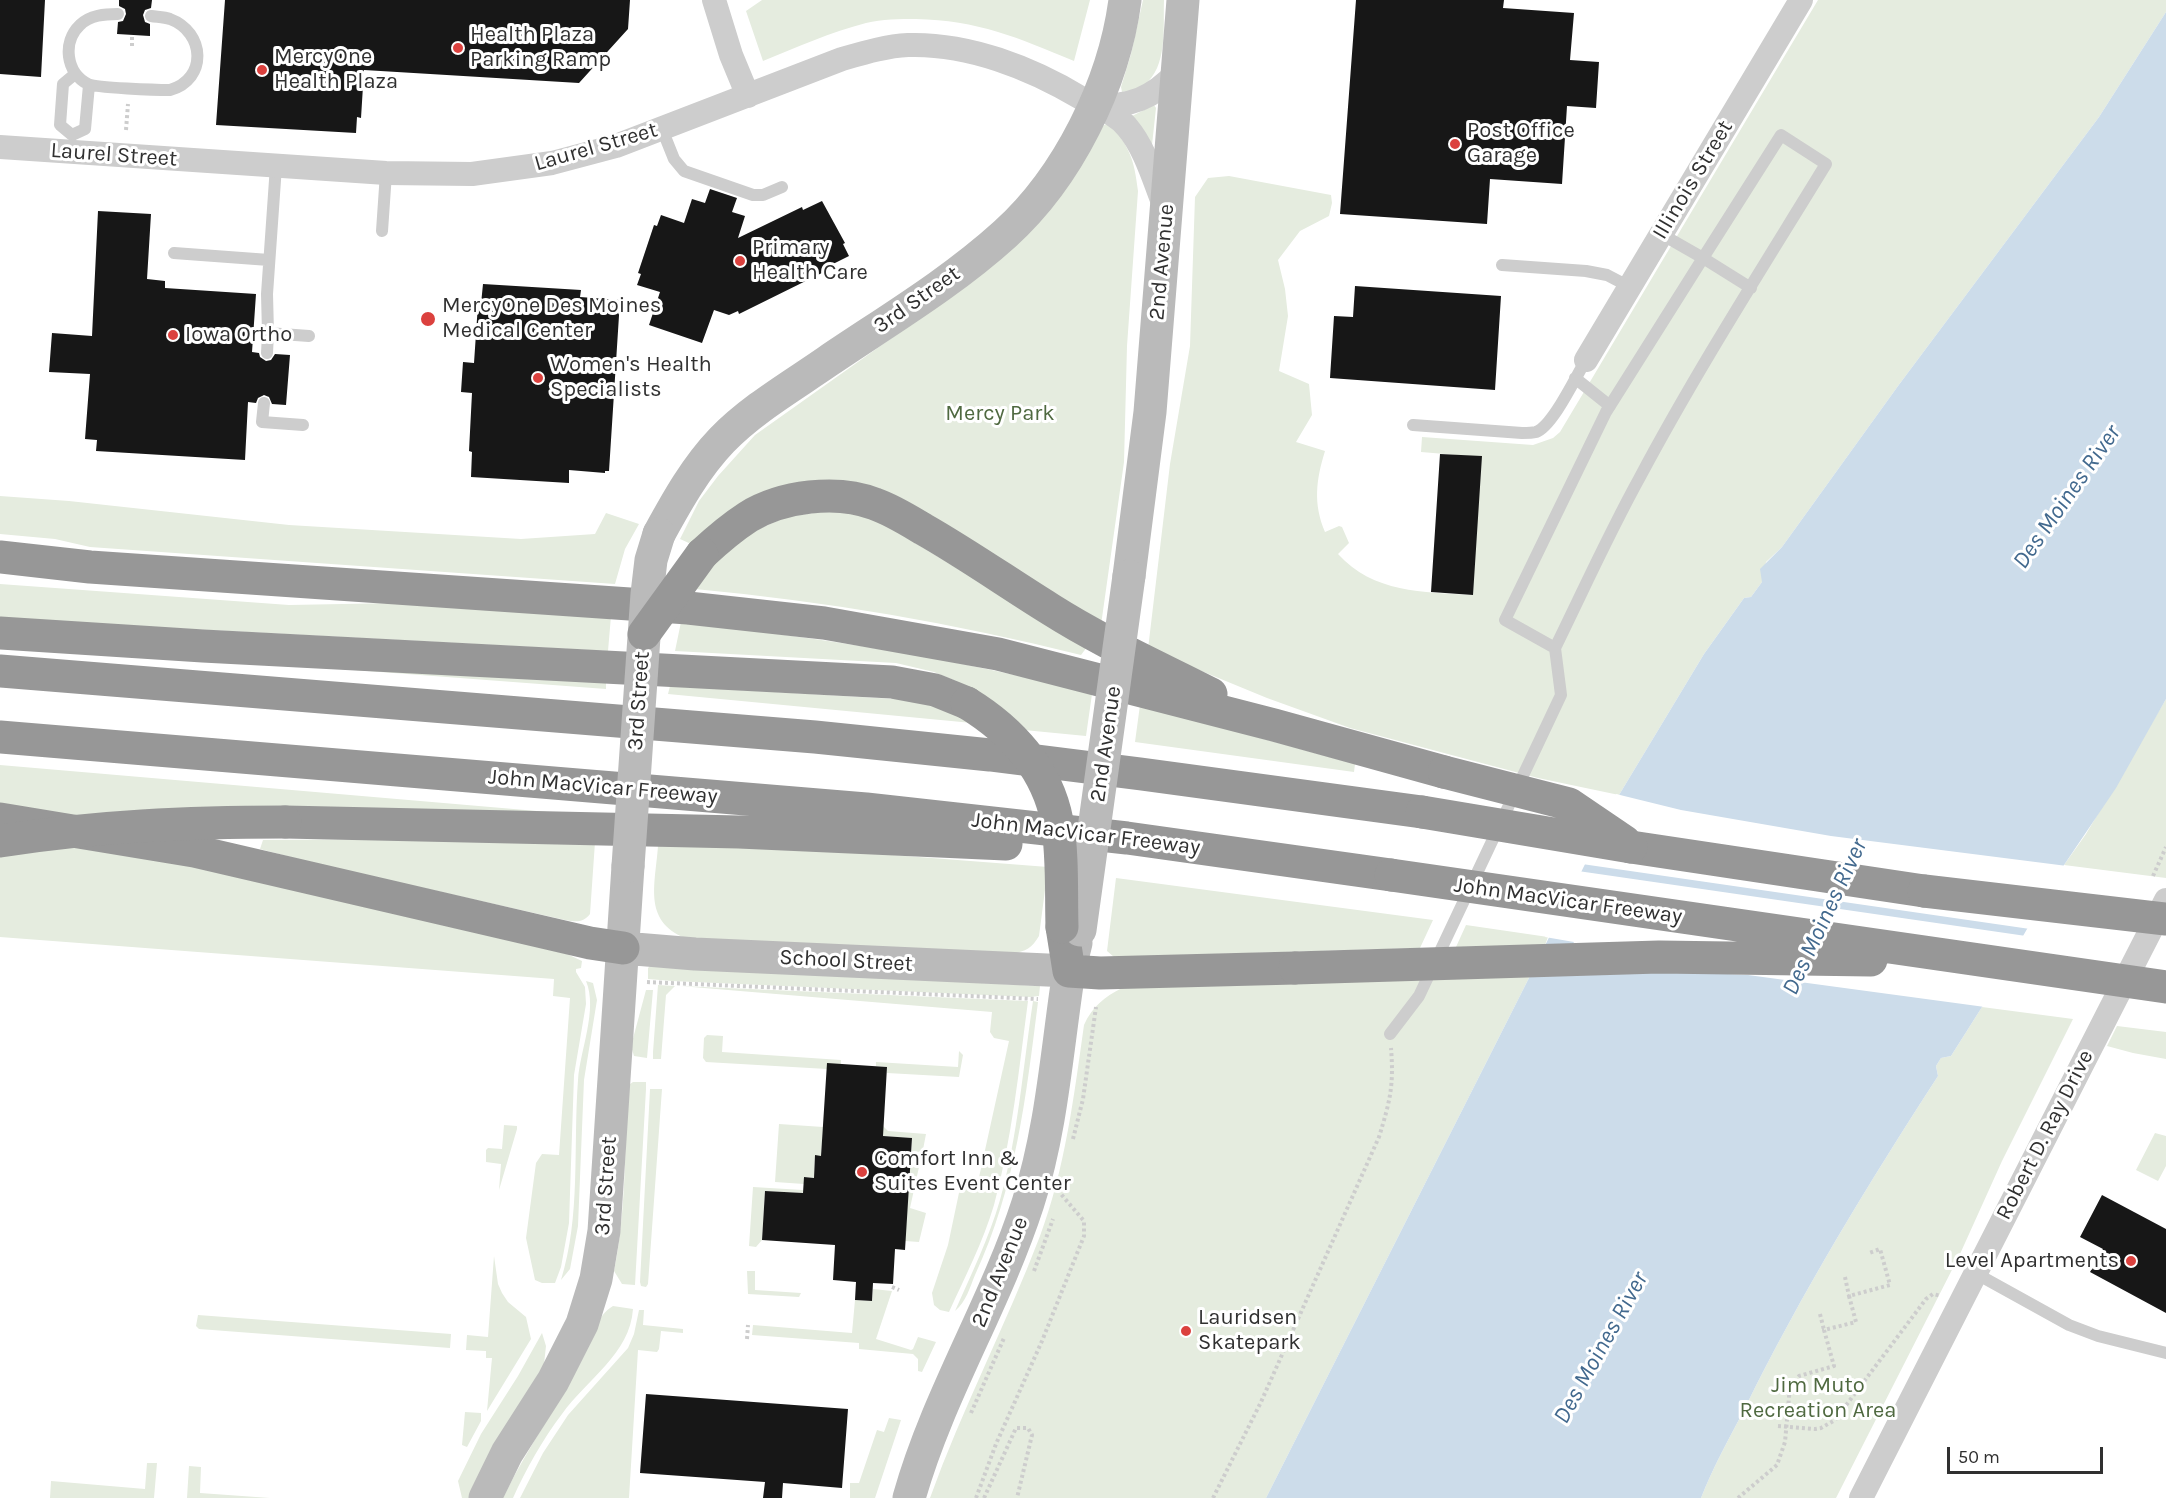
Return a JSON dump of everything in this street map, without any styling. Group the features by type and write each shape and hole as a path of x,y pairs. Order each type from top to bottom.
{"highway":[{"path":"644,634 702,554 749,516 799,498 825,496 853,498 874,503 952,546 1089,633 1274,725"},
{"path":"0,557 90,567 688,608 824,623 998,654 1569,804 1631,847"},
{"path":"0,633 203,646 892,681 935,690 985,714 1018,743 1045,784 1057,821 1071,929 1069,971 1100,974 1648,958 1810,961 1981,959"},
{"path":"0,671 815,737 1141,774 1422,812 1631,847 1924,891 2166,920"},
{"name":"John MacVicar Freeway","path":"0,737 866,809 1115,836 2166,987"},
{"path":"0,819 194,851 579,941 623,948"},
{"path":"0,841 149,824 285,822 739,832 1268,858"}],"main road":[{"path":"1095,105 1114,53 1125,0"},
{"name":"2nd Avenue","path":"1071,929 1129,576 1150,412 1183,0"},
{"name":"3rd Street","path":"485,1498 507,1453 566,1359 582,1324 596,1279 604,1231 644,634 651,560 659,534 677,501 722,440 754,412 962,269 1006,233 1047,187 1075,145 1095,105"},
{"name":"School Street","path":"623,948 706,955 1069,971"},
{"name":"2nd Avenue","path":"909,1498 929,1436 990,1301 1028,1202 1048,1117 1069,971"}],"street":[{"path":"714,0 731,55 748,96"},
{"name":"Illinois Street","path":"1581,369 1801,0"},
{"name":"Laurel Street","path":"0,147 71,143 276,166 386,173 472,174 552,163 616,146 842,59 873,50 908,45 941,46 982,54 1068,90 1114,115 1127,126 1143,155 1166,212"},
{"path":"1095,105 1117,106 1134,102 1151,95 1177,72"},
{"name":"Robert D. Ray Drive","path":"1861,1498 2166,900"}],"lane":[{"path":"118,14 104,14 92,18 81,24 72,35 68,49 70,65 75,74 89,85 170,90 181,87 188,80 197,61 194,40 170,19 151,16"},
{"path":"75,74 63,84 60,125 71,143 85,129 89,85"},
{"path":"662,129 674,159 684,171 753,195 763,195 782,187"},
{"path":"1390,1034 1419,996 1561,695 1555,648 1639,478 1680,405 1826,164 1780,135 1610,406 1505,620 1555,648"},
{"path":"267,353 267,294 276,166"},
{"path":"382,231 386,173"},
{"path":"1661,234 1751,288"},
{"path":"174,253 269,260"},
{"path":"1502,265 1586,271 1607,275 1630,287"},
{"path":"268,333 309,336"},
{"path":"1413,425 1522,433 1537,432 1553,415 1581,369 1610,406"},
{"path":"264,403 262,422 303,425"},
{"path":"1975,1273 2069,1324 2098,1336 2166,1353"}],"path":[{"path":"132,35 132,46"},
{"path":"126,130 128,100"},
{"path":"2153,876 2166,847"},
{"path":"647,982 1038,999"},
{"path":"1213,1498 1261,1402 1379,1137 1388,1110 1393,1084 1390,1034"},
{"path":"976,1498 996,1444 1042,1341 1083,1236 1084,1221 1060,1192"},
{"path":"1849,1296 1890,1285 1880,1249 1869,1253"},
{"path":"1824,1330 1856,1322 1845,1277"},
{"path":"892,1287 899,1290"},
{"path":"1778,1426 1821,1428 1835,1420 1926,1299 1934,1294 1944,1297"},
{"path":"1738,1498 1778,1465 1785,1443 1790,1386 1794,1380 1805,1374 1834,1366 1820,1314"},
{"path":"747,1339 748,1324"},
{"path":"984,1498 1016,1428 1022,1427 1028,1428 1032,1435 1017,1498"}],"green space":[{"path":"762,0 1090,0 1074,61 997,32 959,23 916,19 866,23 827,35 763,61 746,11"},
{"path":"1143,0 1164,0 1161,57 1152,77 1144,85 1122,92 1121,87"},
{"path":"1818,0 2166,0 2166,12 2099,117 1898,386 1782,547 1766,562 1762,582 1751,597 1744,598 1704,654 1619,795 1538,778 1350,728 1267,698 1148,649 1170,464 1190,346 1195,197 1208,178 1229,176 1331,195 1329,216 1300,231 1278,260 1288,316 1279,371 1309,384 1312,415 1296,442 1325,451 1317,492 1321,522 1325,532 1339,526 1342,527 1349,543 1338,554 1352,567 1367,576 1400,588 1472,595 1481,457 1421,452 1422,437 1533,445 1553,438 1560,432"},
{"path":"1154,105 1156,108 1152,145 1132,116"},
{"name":"Mercy Park","path":"1111,123 1130,155 1138,191 1127,346 1124,462 1101,625 867,488 691,544 680,539 699,501 755,435 917,320 1104,125"},
{"path":"0,496 69,501 289,525 521,539 595,534 606,513 639,524 625,549 615,584 90,547 55,539 0,534"},
{"path":"828,511 854,513 879,521 1087,647 1081,655 889,614 695,589 734,540 786,517"},
{"path":"0,584 289,605 397,603 611,616 608,651 0,619"},
{"path":"681,622 888,650 1041,681 1092,694 1086,736 1024,730 956,681 934,672 896,663 675,651"},
{"path":"274,664 606,680 606,689"},
{"path":"670,686 913,700 931,704 972,723 668,694"},
{"path":"2166,699 2166,878 2064,865 2086,834"},
{"path":"1140,705 1355,764 1354,772 1135,742"},
{"path":"0,765 572,814 79,817 0,807"},
{"path":"412,839 595,842 590,914 579,921 565,920 260,849 263,840"},
{"path":"73,845 173,861 567,954 582,961 581,968 576,969 576,972 585,987 586,1004 574,1075 569,1223 561,1267 555,1283 542,1283 535,1280 526,1238 536,1163 542,1154 559,1155 570,998 553,996 554,979 0,937 0,856"},
{"path":"658,846 815,849 1048,867 1039,936 1028,948 1012,954 690,940 675,933 664,924 658,914 654,889"},
{"path":"1116,878 1433,920 1420,948 1114,957 1107,951"},
{"path":"1466,925 1548,937 1545,945 1456,947"},
{"path":"650,966 1040,986 1039,996 1030,997 672,981 648,979"},
{"path":"1531,974 1266,1498 930,1498 1049,1211 1062,1159 1084,1025 1099,1003 1122,988"},
{"path":"586,981 593,983 597,1000 584,1080 578,1226 570,1269 561,1280 574,1206 578,1080 590,1004"},
{"path":"658,985 675,986 666,995 661,1059 653,1059 653,1052"},
{"path":"680,986 1028,1001 1010,1129 994,1205 979,1246 949,1312 940,1310 934,1305 932,1293 948,1245 960,1188 976,1191 1009,1041 994,1038 990,1032 992,1012"},
{"path":"646,990 653,990 647,1058 634,1056 631,1046"},
{"path":"1033,1001 1038,1002 1034,1037 1024,1107 1010,1175 989,1242 967,1294 955,1311 991,1228 1000,1200 1016,1126"},
{"name":"Jim Muto Recreation Area","path":"1982,1007 2073,1019 2002,1161 1960,1254 1836,1498 1701,1498 1722,1452 1813,1280 1886,1157 1938,1076 1936,1066 1941,1058 1951,1056"},
{"path":"2117,1026 2166,1032 2166,1059 2107,1046"},
{"path":"707,1035 723,1036 722,1052 841,1060 841,1064 827,1069 706,1062 703,1058 704,1038"},
{"path":"959,1051 963,1055 959,1077 887,1073 887,1067 876,1066 876,1062 958,1067"},
{"path":"633,1082 646,1082 635,1285 622,1284 614,1271 623,1204 627,1090"},
{"path":"650,1089 662,1089 646,1287 641,1286 640,1282"},
{"path":"779,1124 823,1127 821,1156 815,1156 814,1178 805,1177 804,1184 775,1182"},
{"path":"504,1125 517,1126 517,1129 499,1190 501,1164 486,1162 486,1150 488,1148 502,1149"},
{"path":"883,1126 888,1131 926,1134 921,1160 911,1158 912,1138 883,1136"},
{"path":"2155,1133 2166,1136 2166,1166 2158,1181 2136,1170"},
{"path":"910,1166 919,1167 910,1208 926,1213 919,1242 905,1241"},
{"path":"753,1187 803,1190 803,1193 765,1191 762,1240 756,1247 749,1246"},
{"path":"494,1256 498,1284 502,1293 508,1302 526,1317 531,1339 487,1411 492,1358 486,1358 486,1351 466,1350 467,1335 488,1337"},
{"path":"747,1271 755,1271 755,1290 801,1293 799,1297 748,1294"},
{"path":"873,1289 892,1291 876,1339 911,1350 918,1337 936,1342 922,1372 918,1371 918,1359 913,1354 859,1349 859,1343 752,1335 753,1325 852,1333 855,1300 872,1301"},
{"path":"613,1306 633,1309 630,1325 616,1353 572,1401 555,1424 535,1454 513,1498 503,1498 578,1367 600,1319"},
{"path":"639,1310 644,1310 643,1325 683,1329 683,1333 661,1331 657,1352 638,1350 629,1498 520,1498 543,1453 568,1415 628,1348 634,1334"},
{"path":"198,1315 451,1334 450,1348 199,1329 196,1326"},
{"path":"542,1333 546,1346 544,1364 474,1484 469,1498 462,1498 458,1481 481,1434"},
{"path":"465,1412 481,1413 481,1421 467,1447 462,1445"},
{"path":"889,1418 901,1420 875,1498 850,1498 850,1483 859,1483 877,1430 884,1432"},
{"path":"147,1463 157,1463 154,1498 50,1498 51,1481 145,1489"},
{"path":"189,1466 201,1467 200,1493 270,1498 187,1498"}],"water":[{"name":"Des Moines River","path":"2166,12 2166,699 2116,788 2064,865 1982,1007 1951,1056 1941,1058 1936,1066 1938,1076 1861,1198 1789,1322 1701,1498 1266,1498 1619,795 1704,654 1744,598 1751,597 1762,582 1760,569 1782,547 1898,386 2099,117"}],"pier":[{"path":"1616,794 1681,810 1831,836 2067,866 2030,929 1582,864"},
{"path":"1578,871 2026,936 1985,1007 1748,975 1686,972 1573,944 1574,942 1545,937"}],"building":[{"path":"0,0 45,0 41,77 0,74"},
{"path":"119,0 152,0 151,8 145,10 143,15 145,22 150,24 150,36 117,34 118,22 123,21 126,14 125,9 119,6"},
{"name":"Health Plaza Parking Ramp","path":"225,0 630,0 628,29 579,83 364,70 361,118 357,117 356,133 216,125"},
{"name":"Post Office Garage","path":"1356,0 1504,0 1503,8 1574,13 1570,60 1599,62 1596,108 1567,106 1562,184 1490,179 1487,224 1340,214"},
{"name":"Primary Health Care","path":"710,189 737,198 732,212 745,216 738,238 802,207 803,210 822,201 845,243 843,244 849,256 831,265 832,268 739,314 738,311 729,315 714,310 702,343 649,325 660,292 637,285 641,274 638,273 654,225 657,226 661,215 684,223 692,199 705,203"},
{"name":"Iowa Ortho","path":"98,211 151,214 147,279 165,281 165,288 256,294 252,352 259,353 260,357 266,361 271,360 275,354 290,355 286,405 272,404 269,397 264,395 258,398 256,403 248,402 245,460 96,451 97,440 85,439 90,374 49,372 52,333 92,336"},
{"name":"Women's Health Specialists","path":"483,284 581,290 580,297 620,300 609,471 605,473 569,470 569,483 471,477 472,452 469,451 472,393 461,392 463,362 474,363 478,304 481,304"},
{"path":"1355,286 1501,296 1495,390 1330,378 1334,316 1353,317"},
{"path":"1440,454 1482,456 1473,595 1431,592"},
{"name":"Comfort Inn & Suites Event Center","path":"827,1063 887,1067 883,1136 912,1138 905,1250 895,1249 893,1284 873,1283 872,1301 855,1300 856,1282 833,1280 835,1245 762,1240 765,1191 803,1193 804,1177 814,1178 815,1155 821,1156"},
{"name":"Level Apartments","path":"2102,1195 2166,1229 2166,1313 2090,1272 2103,1249 2080,1237"},
{"path":"646,1394 848,1409 842,1488 783,1483 782,1498 763,1498 765,1482 640,1473"}],"place":[{"name":"Health Plaza Parking Ramp","path":"458,48"},
{"name":"MercyOne Health Plaza","path":"262,70"},
{"name":"Post Office Garage","path":"1455,144"},
{"name":"Primary Health Care","path":"740,261"},
{"name":"MercyOne Des Moines Medical Center","path":"428,319"},
{"name":"Iowa Ortho","path":"173,335"},
{"name":"Women's Health Specialists","path":"538,378"},
{"name":"Comfort Inn & Suites Event Center","path":"862,1172"},
{"name":"Level Apartments","path":"2131,1261"},
{"name":"Lauridsen Skatepark","path":"1186,1331"}]}
